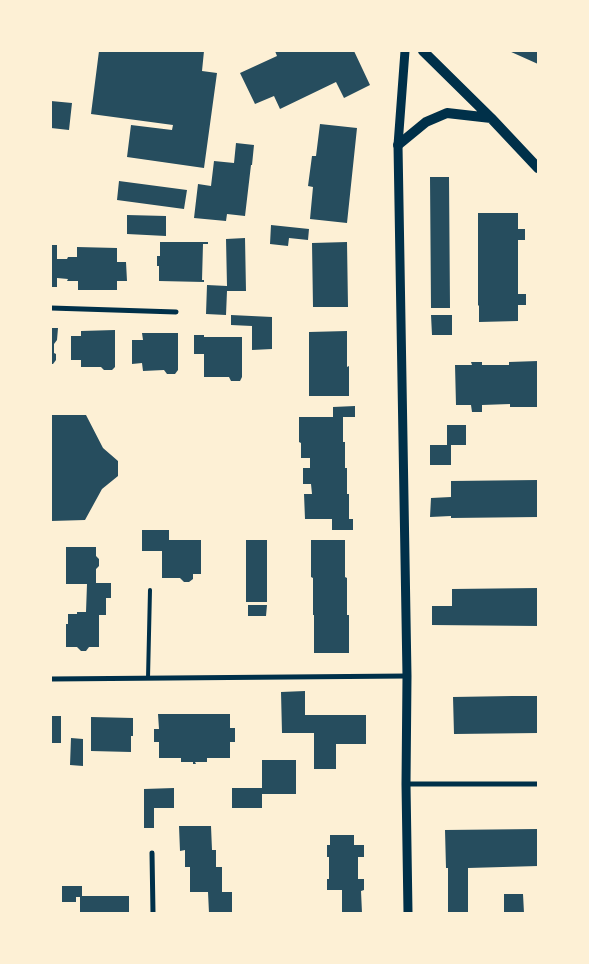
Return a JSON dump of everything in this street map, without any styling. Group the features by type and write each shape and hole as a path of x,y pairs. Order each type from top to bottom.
{"main road":[{"path":"422,51 491,118 538,168"},
{"path":"398,145 426,122 447,113 491,118"}],"street":[{"path":"405,51 398,145 407,676 408,913"},
{"path":"51,308 176,312"},
{"path":"51,679 407,676"},
{"path":"406,784 538,784"},
{"path":"152,853 153,913"}],"lane":[{"path":"148,678 150,590"}],"building":[{"path":"99,51 204,51 202,71 217,73 204,168 127,157 131,125 172,130 173,125 91,114"},
{"path":"275,51 354,51 370,85 344,98 336,82 280,109 274,96 255,104 240,73 277,56"},
{"path":"509,51 538,51 538,64"},
{"path":"51,101 72,103 69,130 51,128"},
{"path":"320,124 357,128 347,223 310,219 313,187 308,186 312,156 316,156"},
{"path":"236,143 254,145 245,216 227,214 226,221 194,218 198,184 211,186 214,161 234,163"},
{"path":"430,177 449,177 450,308 431,308"},
{"path":"119,181 187,190 184,209 117,200"},
{"path":"478,213 518,213 518,229 525,229 525,240 518,240 518,294 526,294 526,305 518,305 518,321 479,322"},
{"path":"127,215 166,216 166,236 127,234"},
{"path":"271,225 309,229 308,240 289,238 288,246 270,244"},
{"path":"245,238 246,291 227,291 226,315 206,314 207,285 227,286 226,239"},
{"path":"160,242 208,242 208,244 203,244 202,280 204,282 159,281 157,256 160,256"},
{"path":"347,242 348,307 313,307 312,243"},
{"path":"51,245 57,245 57,259 77,257 77,247 117,248 117,262 126,262 127,281 117,281 117,290 78,290 78,281 67,281 68,279 57,278 57,287 51,287"},
{"path":"231,315 272,317 272,349 252,350 252,326 231,325"},
{"path":"431,315 452,315 452,335 432,335"},
{"path":"51,328 58,328 57,340 54,344 56,360 53,364 51,364"},
{"path":"115,330 115,367 112,370 104,370 101,367 81,367 81,360 71,360 71,336 81,336 81,331"},
{"path":"347,331 349,396 309,396 309,332"},
{"path":"142,333 178,333 178,370 175,374 167,374 164,370 143,371 142,363 132,364 132,340 143,340"},
{"path":"194,335 204,335 204,337 242,337 242,377 240,381 231,381 229,377 204,377 204,354 194,354"},
{"path":"538,361 538,407 510,407 510,404 482,405 482,412 472,412 471,405 456,405 455,365 472,365 471,362 482,362 482,365 509,365 509,362"},
{"path":"355,406 355,417 343,417 349,519 353,519 353,530 332,530 332,519 305,519 304,494 312,494 311,484 303,484 303,468 310,468 310,458 301,458 299,417 333,417 333,407"},
{"path":"51,415 86,415 103,448 118,461 118,476 102,489 85,520 51,521"},
{"path":"447,425 466,425 466,445 451,445 451,465 430,465 430,445 447,445"},
{"path":"538,480 538,517 430,517 431,498 451,497 451,481"},
{"path":"142,530 169,530 169,540 201,540 201,574 193,574 193,579 189,582 184,582 180,578 162,578 162,551 142,551"},
{"path":"246,540 267,540 267,602 246,602"},
{"path":"311,540 345,540 349,653 314,653"},
{"path":"66,547 96,547 99,566 96,569 96,583 111,583 111,598 106,598 106,615 99,615 99,647 89,647 86,651 81,651 77,647 66,647 68,614 86,612 87,584 66,584"},
{"path":"538,588 538,626 432,625 432,606 452,606 452,589"},
{"path":"248,605 267,605 266,616 248,616"},
{"path":"305,691 305,715 366,715 366,744 336,744 336,769 314,769 314,733 282,733 281,692"},
{"path":"538,696 538,733 454,734 453,697"},
{"path":"158,714 230,714 230,728 235,728 235,742 230,742 230,758 207,758 207,762 195,762 196,764 193,764 193,762 181,762 181,758 159,758 159,742 154,742 154,729 159,729"},
{"path":"51,716 61,716 61,743 51,743"},
{"path":"91,717 133,718 131,752 91,751"},
{"path":"71,738 83,739 83,766 70,765"},
{"path":"262,760 296,760 296,794 262,794 262,808 232,808 232,788 262,788"},
{"path":"174,788 174,808 154,808 154,828 144,828 144,789"},
{"path":"179,826 211,826 212,850 216,850 216,867 222,867 222,892 232,892 232,913 209,913 208,892 190,892 190,867 185,867 185,850 180,851"},
{"path":"538,829 538,866 468,868 468,913 448,913 448,868 446,868 445,830"},
{"path":"330,835 354,835 354,845 364,845 364,857 358,857 358,879 364,879 364,890 361,891 362,913 342,913 342,890 327,890 329,857 327,857 327,845 330,845"},
{"path":"62,886 82,886 82,896 129,896 129,913 80,913 80,897 76,897 76,902 62,902"},
{"path":"504,894 523,894 524,913 504,913"}]}
